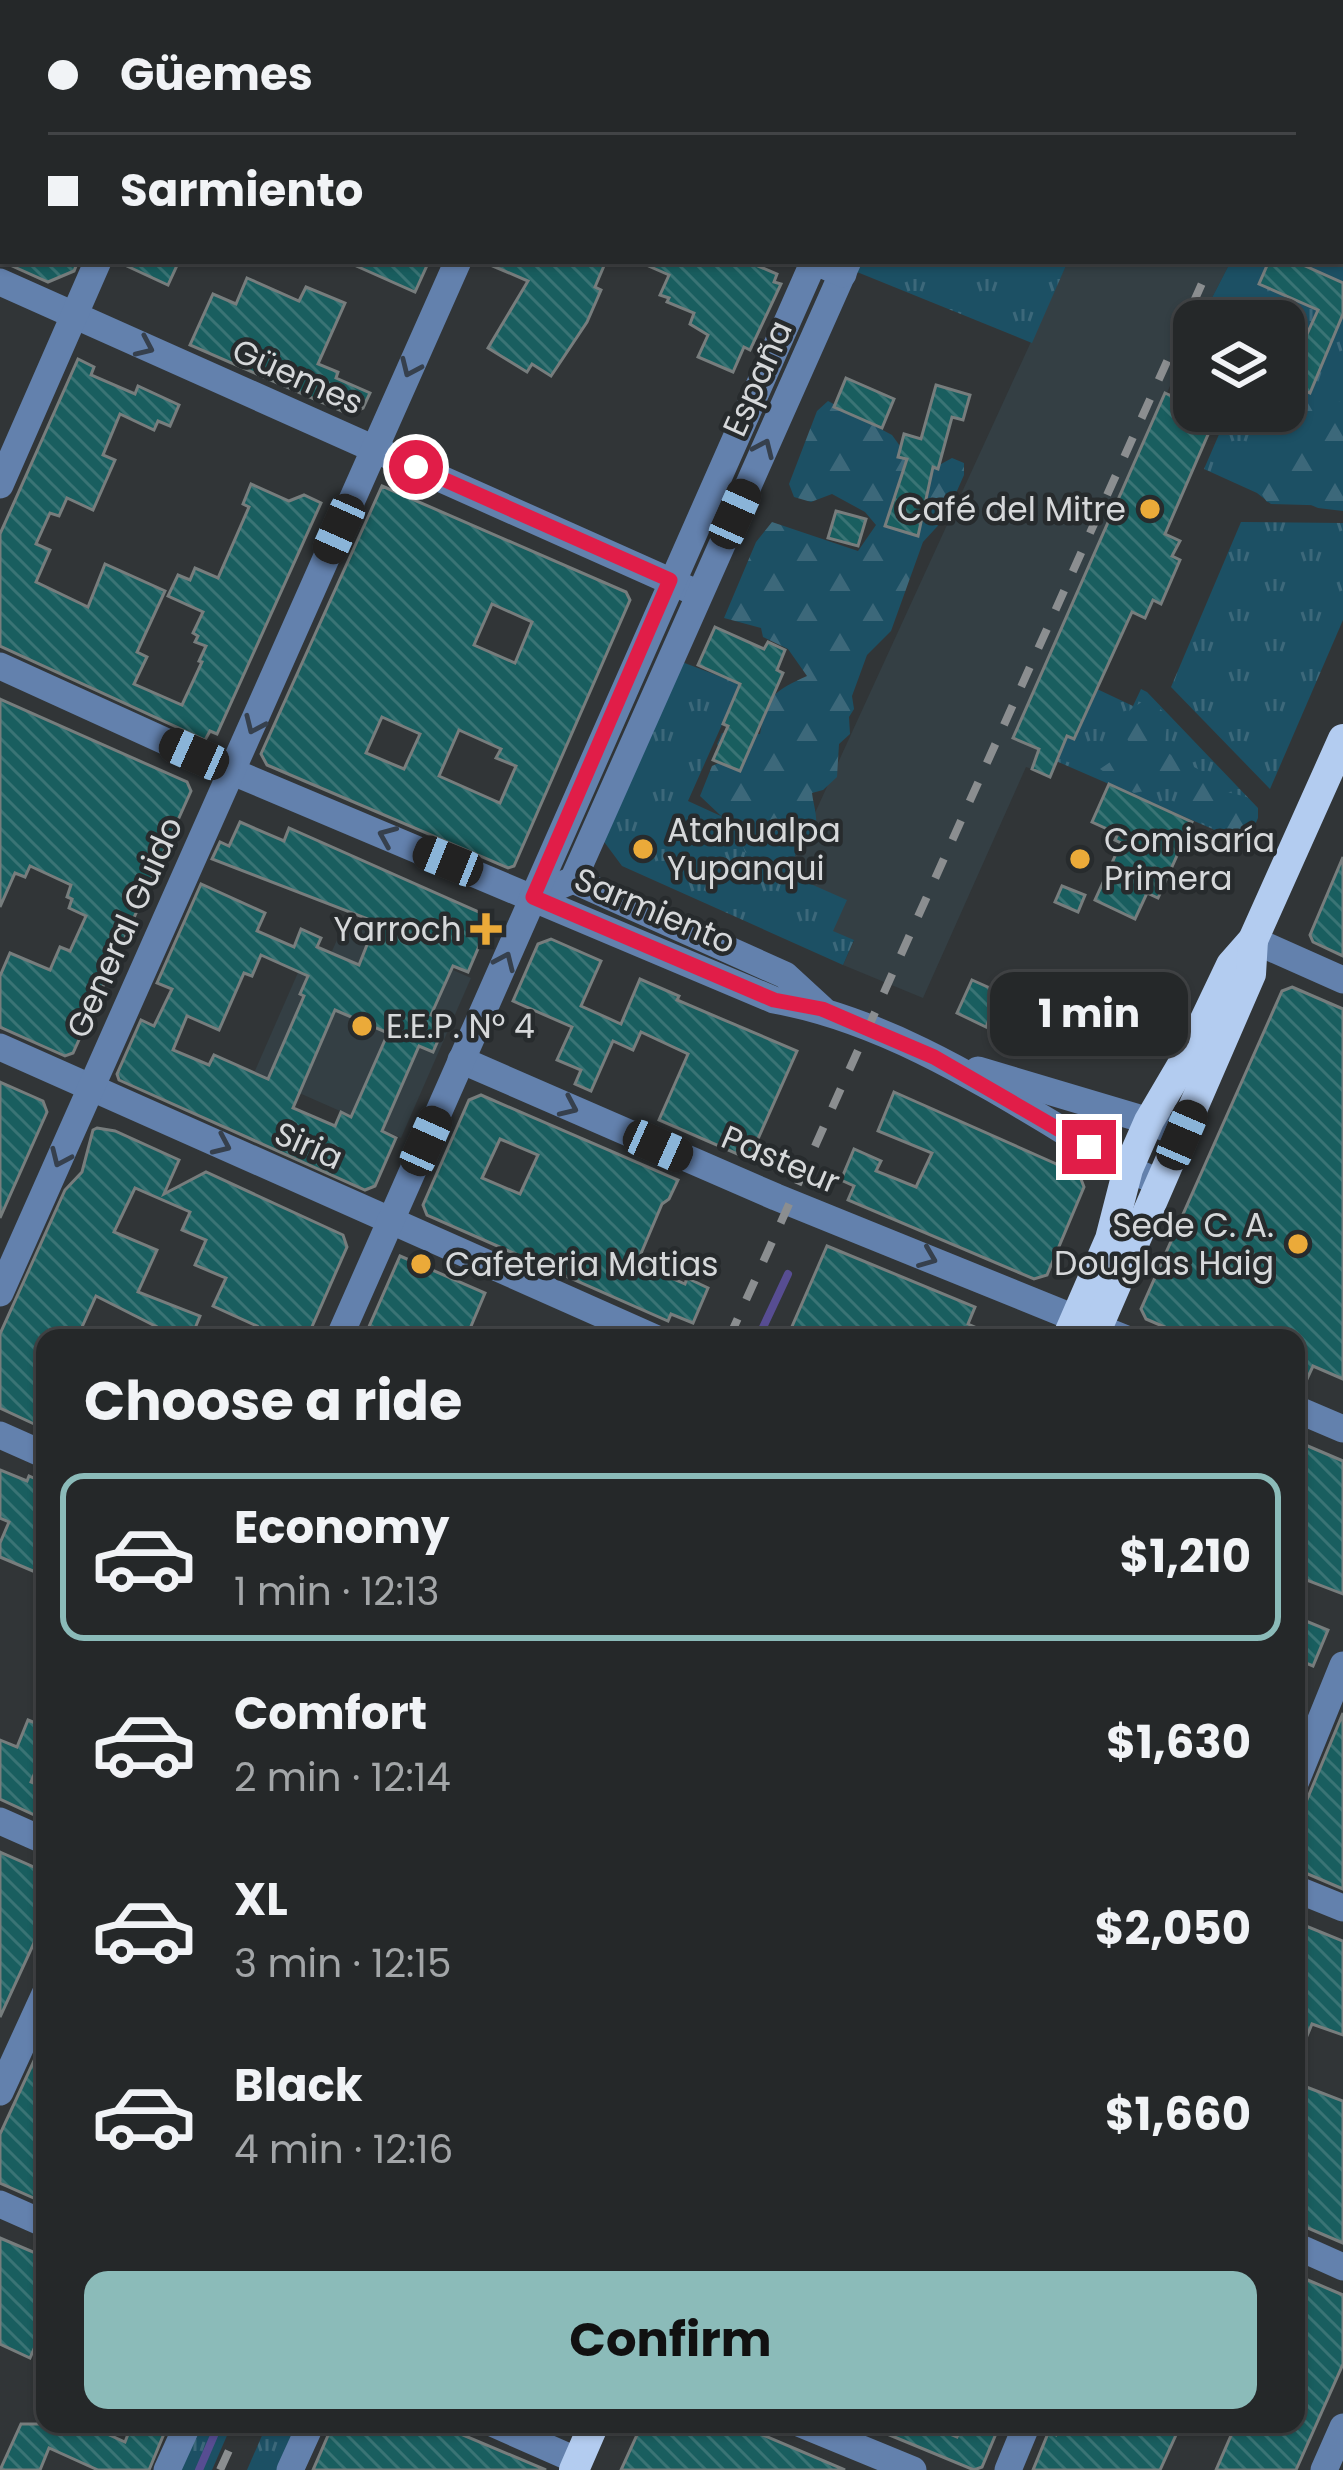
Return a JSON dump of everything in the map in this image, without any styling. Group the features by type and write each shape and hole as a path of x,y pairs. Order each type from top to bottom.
{"main road":[{"path":"1092,1329 1128,1169 1232,965 1253,940 1343,739"},
{"path":"1092,1329 1251,974 1253,940"},
{"path":"576,2466 590,2433"}],"street":[{"path":"0,484 97,264"},
{"name":"General Guido","path":"0,1293 457,264"},
{"name":"España","path":"343,1329 813,264"},
{"name":"España","path":"573,880 845,268"},
{"name":"Güemes","path":"0,282 699,593"},
{"name":"Sarmiento","path":"0,666 233,772 774,1000 822,1009 934,1057 1182,1135"},
{"path":"533,897 573,880"},
{"name":"Sarmiento","path":"573,880 785,975 822,1009"},
{"path":"1253,940 1343,980"},
{"name":"Siria","path":"0,1047 619,1329"},
{"name":"Sarmiento","path":"934,1057 1161,1184"},
{"name":"Pasteur","path":"461,1060 1084,1329"},
{"path":"1305,1413 1343,1429"},
{"path":"0,1435 36,1451"},
{"path":"1305,1759 1343,1665"},
{"path":"0,1821 36,1837"},
{"path":"1305,1893 1343,1908"},
{"path":"0,2092 36,2014"},
{"path":"0,2204 36,2220"},
{"path":"1305,2250 1343,2267"},
{"path":"1324,2470 1343,2427"},
{"path":"167,2470 184,2433"},
{"path":"290,2470 307,2433"},
{"path":"512,2433 576,2466"},
{"path":"823,2433 913,2470"},
{"path":"1008,2470 1023,2433"}],"shaded area":[{"path":"1067,264 1229,264 1211,300 1173,300 1173,379 1014,737 1039,750 1032,769 1026,767 923,998 843,965 854,941 833,932 787,874"},
{"name":"E.E.P. N° 4","path":"345,922 471,978 401,1138 254,1073 307,952 328,960"}],"green space":[{"path":"861,264 1067,264 1032,343 857,272"},
{"path":"1229,264 1343,264 1343,506 1271,504 1204,469 1220,432 1305,432 1305,300 1211,300"},
{"path":"1325,396 1343,403 1343,511 1297,499 1285,504 1267,502 1255,479 1257,453 1277,450 1286,432 1305,432 1305,398"},
{"path":"828,401 892,435 921,475 952,458 964,463 964,475 945,518 923,542 891,631 867,655 852,696 850,734 839,744 837,777 812,793 813,835 788,854 755,855 745,852 738,832 700,796 712,766 725,760 717,744 722,733 760,734 773,697 807,676 788,649 763,637 761,628 724,618 756,542 772,522 858,551 876,525 865,512 832,494 811,502 794,497 789,484 817,411"},
{"path":"1241,522 1343,523 1343,620 1270,789 1171,687"},
{"path":"682,662 740,684 688,801 797,851 788,874 847,900 833,931 854,940 843,965 622,866 602,839"},
{"path":"1097,689 1133,706 1141,689 1147,692 1258,808 1247,844 1056,761 1067,736 1075,738"},
{"path":"1148,698 1168,716 1164,751 1207,774 1219,790 1247,797 1256,808 1244,841 1189,817 1187,794 1176,785 1134,793 1100,769 1125,752 1129,742 1119,726 1131,709"},
{"path":"193,2433 228,2433 212,2470 177,2470"},
{"path":"263,2433 299,2433 283,2470 247,2470"}],"building":[{"path":"8,264 77,264 74,271 48,282"},
{"path":"122,264 178,264 168,285"},
{"path":"352,264 428,264 415,292"},
{"path":"488,264 605,264 595,287 601,290 587,322 551,376 532,364 527,372 488,348 528,281"},
{"path":"644,264 759,264 777,274 774,282 781,284 750,350 744,347 733,372 698,357 708,335 690,324 694,313 660,295 669,275"},
{"path":"1268,264 1301,264 1343,283 1343,314 1310,393 1305,391 1305,338 1318,310 1305,300 1259,284"},
{"path":"247,278 299,301 306,287 345,303 318,364 370,393 363,408 349,414 190,345 213,294 236,304"},
{"path":"78,359 94,367 91,375 135,394 138,386 179,405 170,426 158,421 154,430 120,414 103,455 115,460 93,510 67,498 59,516 50,513 36,544 50,550 36,582 88,607 105,564 165,591 137,652 147,657 134,684 182,705 206,646 195,642 198,636 193,633 203,612 168,596 178,575 190,580 195,568 218,578 249,507 243,504 251,484 289,501 304,495 321,503 217,734 210,731 205,740 0,646 0,534"},
{"path":"846,378 894,399 882,428 834,407"},
{"path":"936,385 970,395 963,420 952,417 938,469 933,467 918,536 885,526 907,459 898,457 904,434 921,439"},
{"path":"1165,393 1173,397 1173,432 1209,432 1165,534 1180,541 1172,556 1180,560 1161,604 1153,600 1145,618 1132,612 1074,739 1067,736 1050,777 1032,769 1039,749 1013,738"},
{"path":"382,486 626,592 630,600 514,866 508,868 267,765 261,754","holes":["492,604 532,622 515,663 474,645","382,717 420,734 404,769 366,753","459,730 501,749 496,758 516,766 500,803 439,776"]},
{"path":"836,511 866,519 858,546 828,538"},
{"path":"715,627 764,649 768,642 785,650 777,670 783,673 740,771 713,760 740,684 698,665"},
{"path":"0,699 187,782 191,791 73,1053 65,1056 0,1027 0,976 10,953 50,970 60,947 70,951 86,916 69,908 71,885 30,866 25,877 15,873 0,907"},
{"path":"1109,784 1192,822 1158,898 1147,893 1135,919 1095,900 1121,843 1115,840 1118,834 1092,822"},
{"path":"240,822 284,841 289,828 483,914 488,925 468,972 453,966 431,1015 446,1022 433,1052 419,1046 382,1131 396,1138 375,1186 365,1190 119,1080 117,1074 141,1020 154,1026 172,989 157,983 201,884 265,913 257,931 294,947 301,929 321,938 317,947 359,965 376,922 212,859 220,842 229,846","holes":["261,955 308,976 268,1079 214,1055 209,1065 173,1050 187,1016 219,1030 244,973 252,976","335,1010 388,1033 351,1117 341,1112 335,1126 293,1108"]},
{"path":"1343,857 1343,956 1313,942 1310,935"},
{"path":"1062,886 1085,895 1078,912 1055,902"},
{"path":"551,939 601,961 581,1006 621,1024 640,979 679,996 677,1000 797,1051 749,1159 659,1120 688,1054 641,1032 633,1050 613,1041 591,1091 575,1084 581,1070 557,1060 572,1027 513,1001 538,944"},
{"path":"972,980 1001,993 986,1027 957,1013"},
{"path":"1077,987 1130,1010 1111,1051 1059,1028"},
{"path":"1292,987 1343,1009 1343,1379 1313,1366 1305,1383 1305,1329 1169,1329 1146,1319 1141,1309 1282,991"},
{"path":"0,1082 43,1101 47,1112 0,1218"},
{"path":"894,1092 1079,1174 1084,1187 1047,1275 1034,1279 848,1200 854,1186 841,1180 854,1149 881,1161 876,1171 916,1187 932,1153 878,1131"},
{"path":"481,1095 678,1180 662,1204 637,1263 685,1284 687,1278 708,1288 693,1323 671,1314 668,1321 427,1215 423,1205 469,1100","holes":["500,1139 538,1155 520,1194 482,1178"]},
{"path":"93,1130 115,1131 179,1160 164,1194 206,1172 343,1235 347,1247 311,1329 256,1329 213,1306 226,1278 195,1265 206,1240 182,1230 190,1212 135,1188 114,1232 157,1250 138,1292 200,1316 195,1329 161,1329 96,1296 81,1329 36,1329 36,1425 0,1408 0,1334 65,1190 82,1172"},
{"path":"827,1246 975,1307 968,1324 979,1329 791,1329"},
{"path":"400,1256 485,1293 470,1329 368,1329"},
{"path":"1305,1445 1343,1461 1343,1594 1305,1579"},
{"path":"0,1470 27,1481 29,1476 36,1479 36,1572 0,1557 9,1522 0,1518"},
{"path":"1305,1621 1328,1630 1313,1666 1305,1663"},
{"path":"1343,1713 1343,1889 1305,1873 1305,1804"},
{"path":"28,1720 36,1723 36,1770 31,1782 36,1784 36,1816 0,1799 0,1740 17,1747"},
{"path":"0,1852 36,1868 36,1939 0,2017"},
{"path":"1305,1926 1343,1941 1343,2035 1312,2024 1305,2041"},
{"path":"36,2056 36,2199 0,2183 0,2134"},
{"path":"1305,2086 1343,2101 1343,2243 1305,2227"},
{"path":"0,2238 36,2253 36,2344 30,2358 0,2344"},
{"path":"1305,2279 1343,2295 1343,2364 1296,2470 1216,2470 1232,2433 1305,2433"},
{"path":"21,2424 36,2424 36,2433 105,2433 125,2442 128,2433 164,2433 149,2470 98,2470 49,2448 40,2470 0,2470"},
{"path":"329,2433 458,2433 546,2470 313,2470"},
{"path":"638,2433 758,2433 845,2470 621,2470"},
{"path":"885,2433 957,2437 959,2433 996,2433 982,2467 974,2470"},
{"path":"1048,2433 1177,2433 1160,2470 1033,2470"}],"waterway":[{"path":"762,1329 788,1274"},
{"path":"199,2470 215,2433"}],"railway":[{"path":"733,1329 1211,264"},
{"path":"220,2470 237,2433"}],"place":[{"name":"Café del Mitre","path":"1150,509"},
{"name":"Atahualpa Yupanqui","path":"643,849"},
{"name":"Comisaría Primera","path":"1080,859"},
{"name":"Yarroch","path":"486,929"},
{"name":"E.E.P. N° 4","path":"362,1026"},
{"name":"Sede C. A. Douglas Haig","path":"1298,1244"},
{"name":"Cafeteria Matias","path":"421,1264"}],"route":[{"path":"416,467 670,580 533,897 774,1000 822,1009 934,1057 1089,1147"}]}
